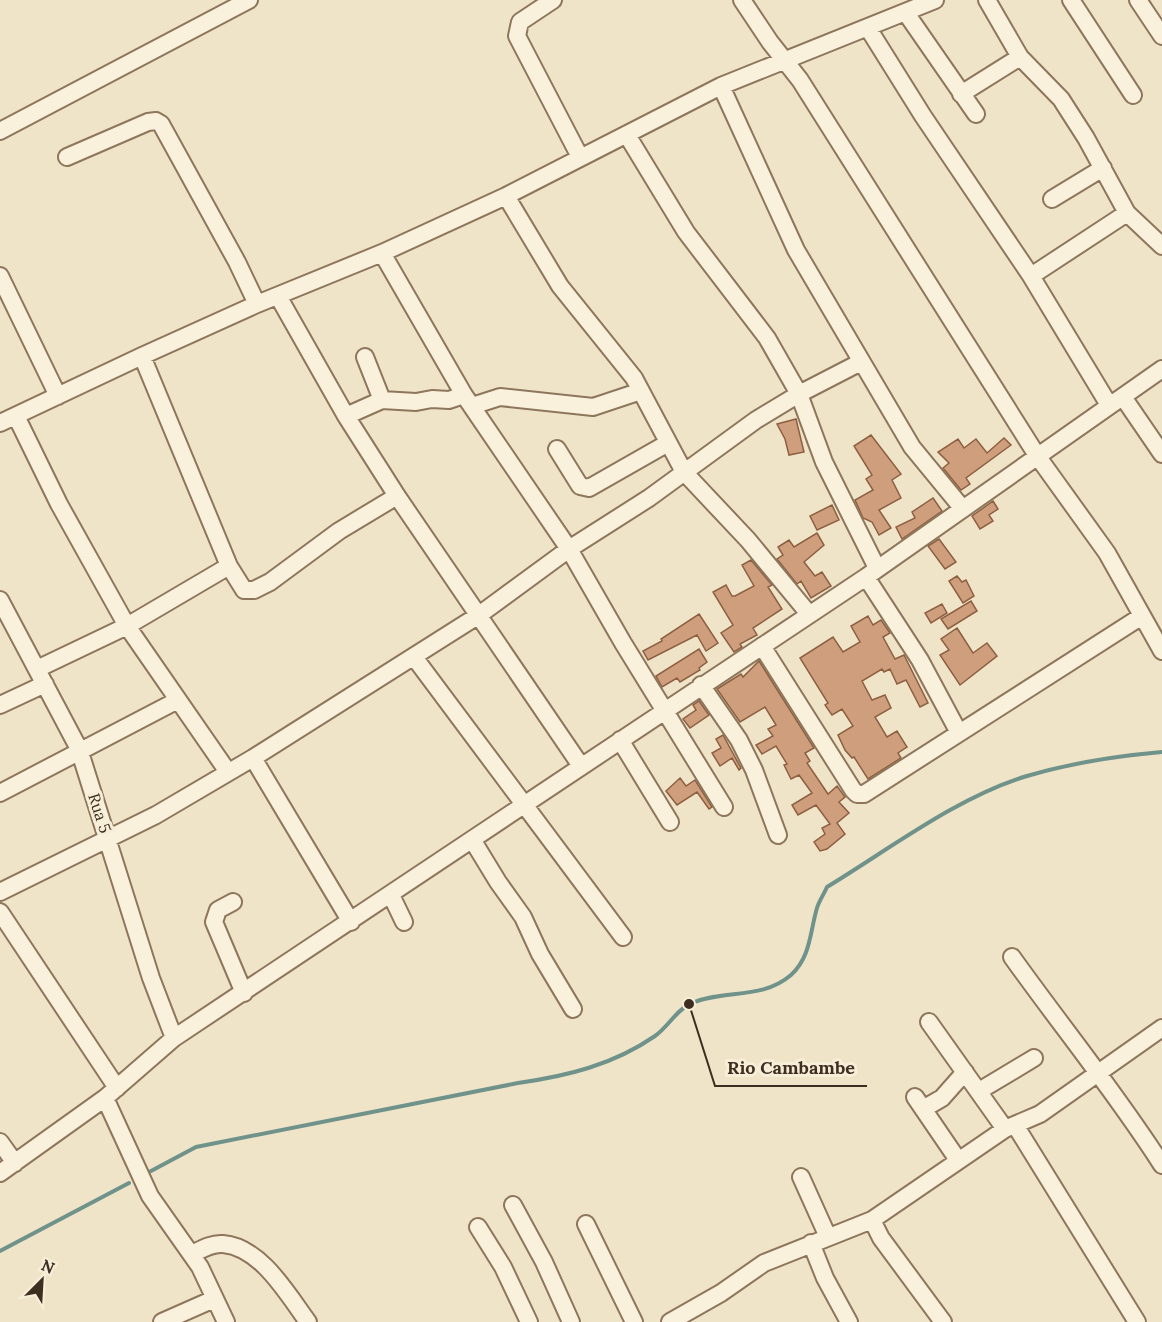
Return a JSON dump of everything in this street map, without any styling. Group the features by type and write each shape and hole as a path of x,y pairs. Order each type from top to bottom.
{"street":[{"path":"2,127 249,0"},
{"path":"553,0 520,22 517,36 580,157"},
{"path":"742,0 827,122 1038,457 1107,553 1162,651"},
{"path":"0,423 257,304 382,253 506,196 721,86 935,0"},
{"path":"987,0 1020,57 1061,99 1103,168 1126,213 1162,246"},
{"path":"1071,0 1133,95"},
{"path":"1138,0 1160,29"},
{"path":"906,13 976,114"},
{"path":"868,28 923,116 1116,401 1162,454"},
{"path":"961,94 1020,57"},
{"path":"721,86 791,242 912,447 963,509"},
{"path":"67,157 148,122 156,121 161,124 237,262 257,304"},
{"path":"627,135 686,232 767,338 799,394 824,462 871,573 958,732"},
{"path":"1052,199 1103,168"},
{"path":"506,196 560,286 641,391 684,472 748,540 809,614"},
{"path":"1030,276 1126,213"},
{"path":"382,253 468,400 569,549 724,807"},
{"path":"0,276 58,396"},
{"path":"278,296 346,416 581,766"},
{"path":"142,356 229,566 244,590 254,590 270,582 339,531 398,496"},
{"path":"365,357 382,400"},
{"path":"0,892 109,840 253,758 479,615 569,549 684,472 756,420 799,394 861,362"},
{"path":"0,1173 111,1093 174,1038 474,841 581,766 871,573 1162,369"},
{"path":"346,416 382,400 416,402 432,399 468,400 500,397 593,407 641,391"},
{"path":"16,416 59,504 127,626 228,772"},
{"path":"557,449 580,486 589,488 668,443"},
{"path":"0,705 41,676 229,566"},
{"name":"Rua 5","path":"2,609 41,676 79,749 148,970 174,1038"},
{"path":"762,646 857,794 864,794 1142,616"},
{"path":"414,657 623,937"},
{"path":"701,685 739,741 754,770 778,835"},
{"path":"0,793 79,749 178,700"},
{"path":"620,740 670,822"},
{"path":"253,758 351,922"},
{"path":"474,841 498,882 523,917 540,954 573,1009"},
{"path":"391,895 404,922"},
{"path":"233,903 218,910 214,921 244,993"},
{"path":"0,912 111,1093 133,1163 150,1196 192,1254 226,1322"},
{"path":"1012,957 1100,1073 1162,1166"},
{"path":"929,1022 979,1091 1010,1127 1137,1322"},
{"path":"670,1322 721,1293 764,1263 872,1220 1010,1127 1040,1114 1162,1028"},
{"path":"979,1091 1034,1058"},
{"path":"958,1160 919,1103 942,1098 965,1072"},
{"path":"0,1142 15,1163"},
{"path":"801,1177 828,1237"},
{"path":"513,1205 544,1262 570,1322"},
{"path":"872,1220 881,1238 943,1322"},
{"path":"586,1224 634,1322"},
{"path":"478,1227 491,1246 530,1322"},
{"path":"811,1243 825,1278 849,1322"},
{"path":"192,1254 211,1245 225,1244 255,1258 278,1282 308,1322"},
{"path":"162,1322 214,1299"}],"building":[{"path":"796,419 804,452 789,455 785,439 777,424"},
{"path":"871,435 901,474 892,480 901,498 879,510 891,528 879,535 872,522 863,518 855,500 873,490 866,479 872,475 854,446"},
{"path":"1004,438 1011,445 966,478 970,484 961,490 943,468 949,463 938,452 958,439 964,448 976,439 987,453"},
{"path":"933,498 942,511 902,539 896,527 915,518 912,512"},
{"path":"993,501 998,509 989,515 993,521 980,529 972,516"},
{"path":"832,505 839,520 817,530 810,516"},
{"path":"817,533 824,545 804,562 815,576 822,572 831,586 811,598 801,581 797,584 777,559 783,555 778,547 789,540 794,547"},
{"path":"939,539 956,562 945,569 928,546"},
{"path":"751,560 772,585 768,587 782,609 753,628 757,635 740,644 742,647 734,652 721,633 733,625 713,592 726,585 732,596 735,596 754,586 742,565"},
{"path":"957,576 962,582 966,580 974,596 963,603 949,581"},
{"path":"971,601 977,611 948,629 941,619"},
{"path":"942,604 947,613 931,623 925,613"},
{"path":"699,614 718,643 706,651 697,635 648,660 643,651 662,641 661,639"},
{"path":"868,616 873,625 881,620 890,633 883,637 895,659 904,655 928,703 920,707 906,680 897,684 890,669 884,672 882,669 862,681 872,700 885,695 891,708 875,717 887,737 897,731 907,747 898,753 901,758 868,779 854,757 852,758 845,750 838,735 853,726 842,709 832,715 825,705 828,703 800,658 833,637 843,652 860,642 851,626"},
{"path":"957,628 973,653 987,643 997,656 960,685 940,655 949,650 941,639"},
{"path":"699,649 707,662 699,668 700,670 680,682 677,678 662,687 656,676"},
{"path":"759,661 814,748 805,753 810,761 807,763 828,794 837,786 845,797 839,802 849,813 837,823 845,834 827,849 820,851 814,842 825,834 822,828 830,824 816,805 798,815 792,805 812,793 799,775 791,779 784,765 787,764 776,746 762,754 756,745 773,736 768,729 776,725 765,707 740,722 717,689 741,674 743,677"},
{"path":"699,701 709,715 690,728 683,719 696,710 693,705"},
{"path":"723,735 741,768 739,770 732,758 720,766 712,753 721,748 716,739"},
{"path":"680,778 686,786 695,780 712,807 709,809 697,792 677,805 666,791"}],"waterway":[{"path":"151,1171 196,1147 554,1077 589,1068 623,1055 655,1036 682,1009 692,1003 717,996 768,988 791,975 803,960 817,908 827,887 950,810 1001,785 1044,771 1094,761 1162,752"},
{"path":"0,1251 129,1183"}],"place":[{"name":"Rio Cambambe","path":"689,1004"}]}
